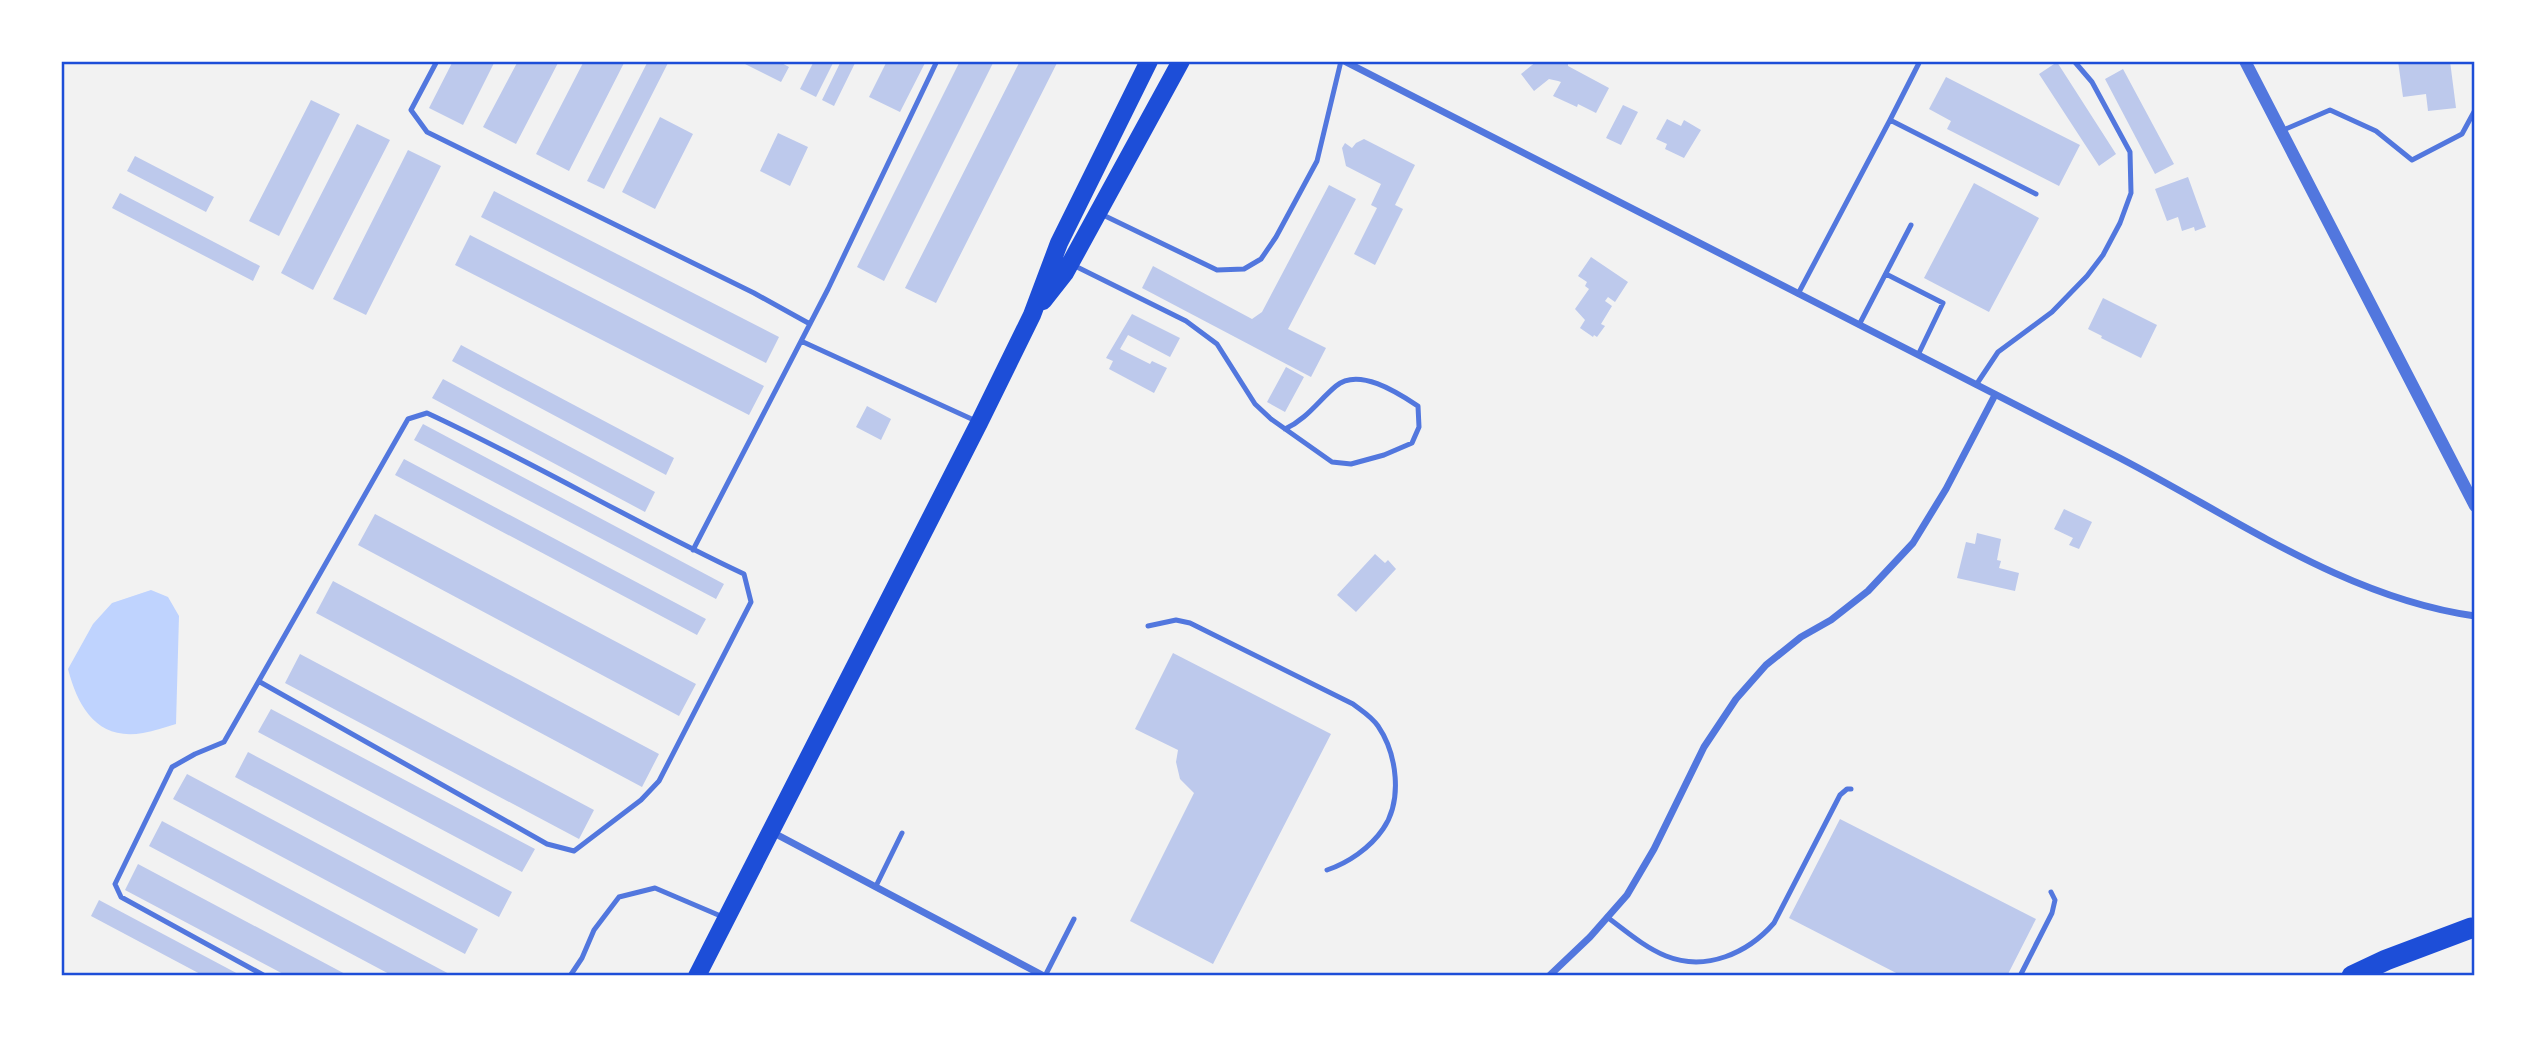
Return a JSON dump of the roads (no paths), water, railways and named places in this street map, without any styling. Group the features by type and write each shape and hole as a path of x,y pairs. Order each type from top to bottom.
{"highway":[{"path":"2352,976 2473,927"},
{"path":"2388,976 2473,927"}],"main road":[{"path":"697,976 979,423 1032,315 1059,243 1149,61"},
{"path":"1032,315 1070,263 1181,61"}],"street":[{"path":"1343,61 2116,456 2302,556 2362,585 2424,607 2475,616"},
{"path":"2245,61 2475,506"},
{"path":"1549,976 1626,895 1647,861 1704,747 1737,699 1766,665 1801,637 1831,620 1868,591 1913,543 1946,489 1995,395"},
{"path":"771,831 1045,976"}],"lane":[{"path":"437,61 411,110 426,132 754,293 810,324"},
{"path":"693,550 810,324 937,61"},
{"path":"1098,212 1217,270 1244,269 1261,259 1276,237 1317,161 1343,61"},
{"path":"1798,294 1920,61"},
{"path":"1976,385 1998,352 2052,312 2087,276 2103,255 2131,193 2130,152 2092,82 2074,61"},
{"path":"2281,131 2330,110 2376,131 2412,160 2462,134 2475,110"},
{"path":"1890,120 2036,194"},
{"path":"1860,326 1911,225"},
{"path":"1070,263 1186,321 1217,344 1255,404 1285,429 1332,462 1351,464 1384,455 1412,443 1419,427 1418,406 1398,393 1359,379 1339,384 1297,424 1285,429"},
{"path":"1886,274 1943,303 1918,355"},
{"path":"801,341 979,423"},
{"path":"260,682 547,844 574,851 641,800 659,781 751,602 744,574 427,413 408,419 224,742 172,767 115,884 121,897 265,976"},
{"path":"1148,626 1176,620 1191,623 1353,704 1377,725 1393,762 1395,794 1392,810 1376,839 1339,866 1327,870"},
{"path":"1607,917 1637,940 1668,957 1701,962 1735,953 1763,936 1774,923 1840,795 1851,789"},
{"path":"876,886 902,834"},
{"path":"570,976 582,958 594,930 619,897 655,888 726,918"},
{"path":"2020,976 2052,913 2055,901 2051,891"},
{"path":"1045,976 1074,919"}],"water":[{"path":"151,590 168,597 179,616 176,724 143,733 114,732 92,719 78,697 68,669 93,624 112,603"}]}
